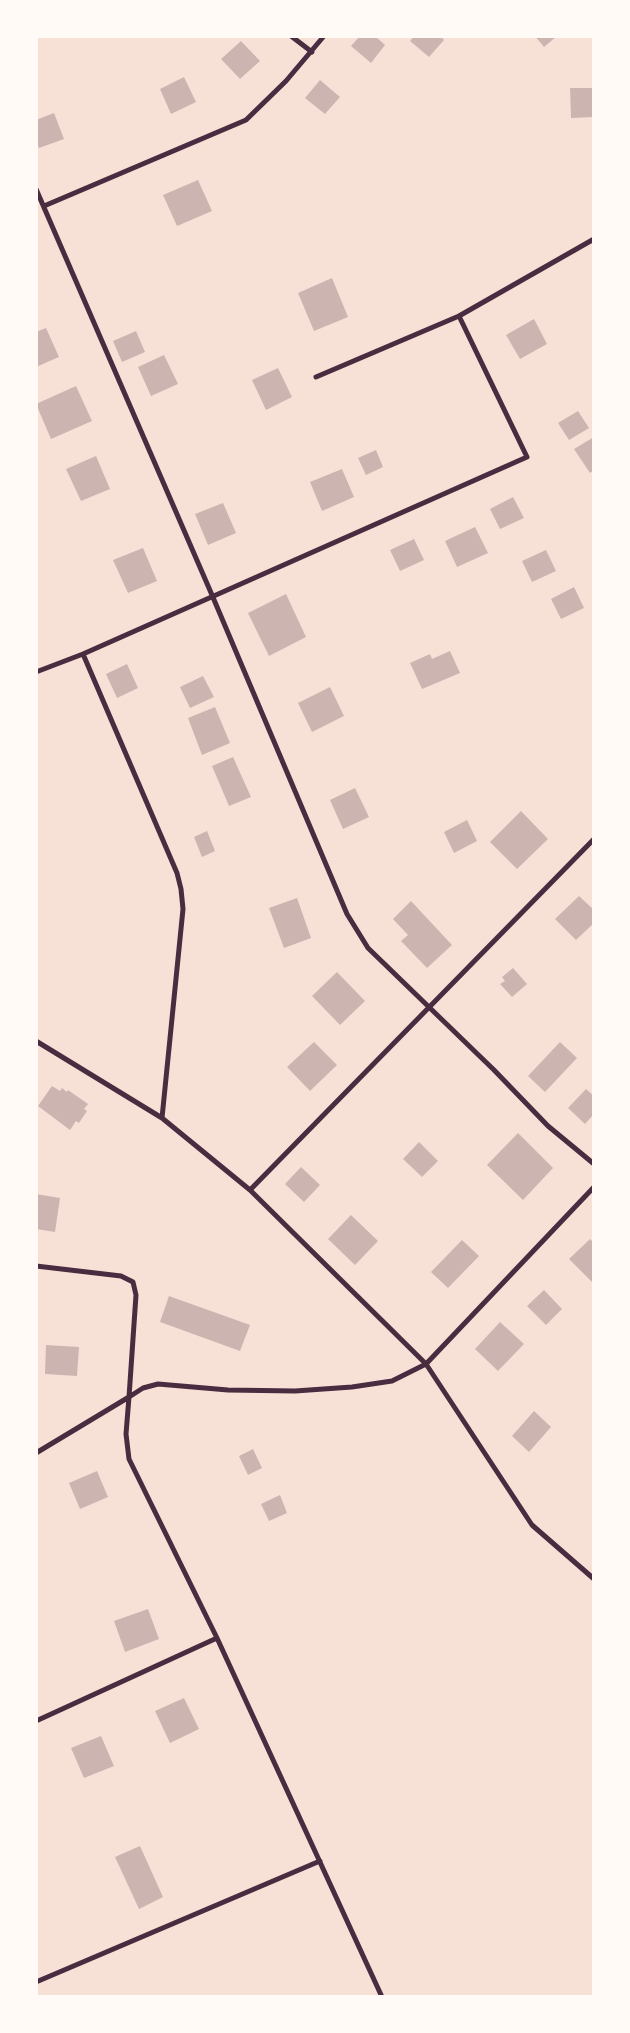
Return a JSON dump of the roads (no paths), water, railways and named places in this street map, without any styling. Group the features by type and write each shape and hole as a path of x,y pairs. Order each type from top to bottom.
{"street":[{"path":"290,36 312,52"},
{"path":"44,206 246,120 286,81 324,36"},
{"path":"36,189 212,595 347,914 368,948 431,1008 548,1126 594,1164"},
{"path":"316,377 459,316 594,239"},
{"path":"36,672 83,654 212,595 527,457 459,316"},
{"path":"83,654 177,873 181,889 182,909 162,1118"},
{"path":"250,1190 431,1008 594,839"},
{"path":"36,1041 162,1118 250,1190 426,1364 532,1525 594,1579"},
{"path":"36,1452 143,1388 158,1384 228,1390 295,1391 352,1387 392,1381 426,1364 594,1187"},
{"path":"36,1266 121,1276 132,1282 136,1295 126,1434 129,1460 217,1638 382,1997"},
{"path":"36,1721 217,1638"},
{"path":"36,1982 320,1861"}]}
